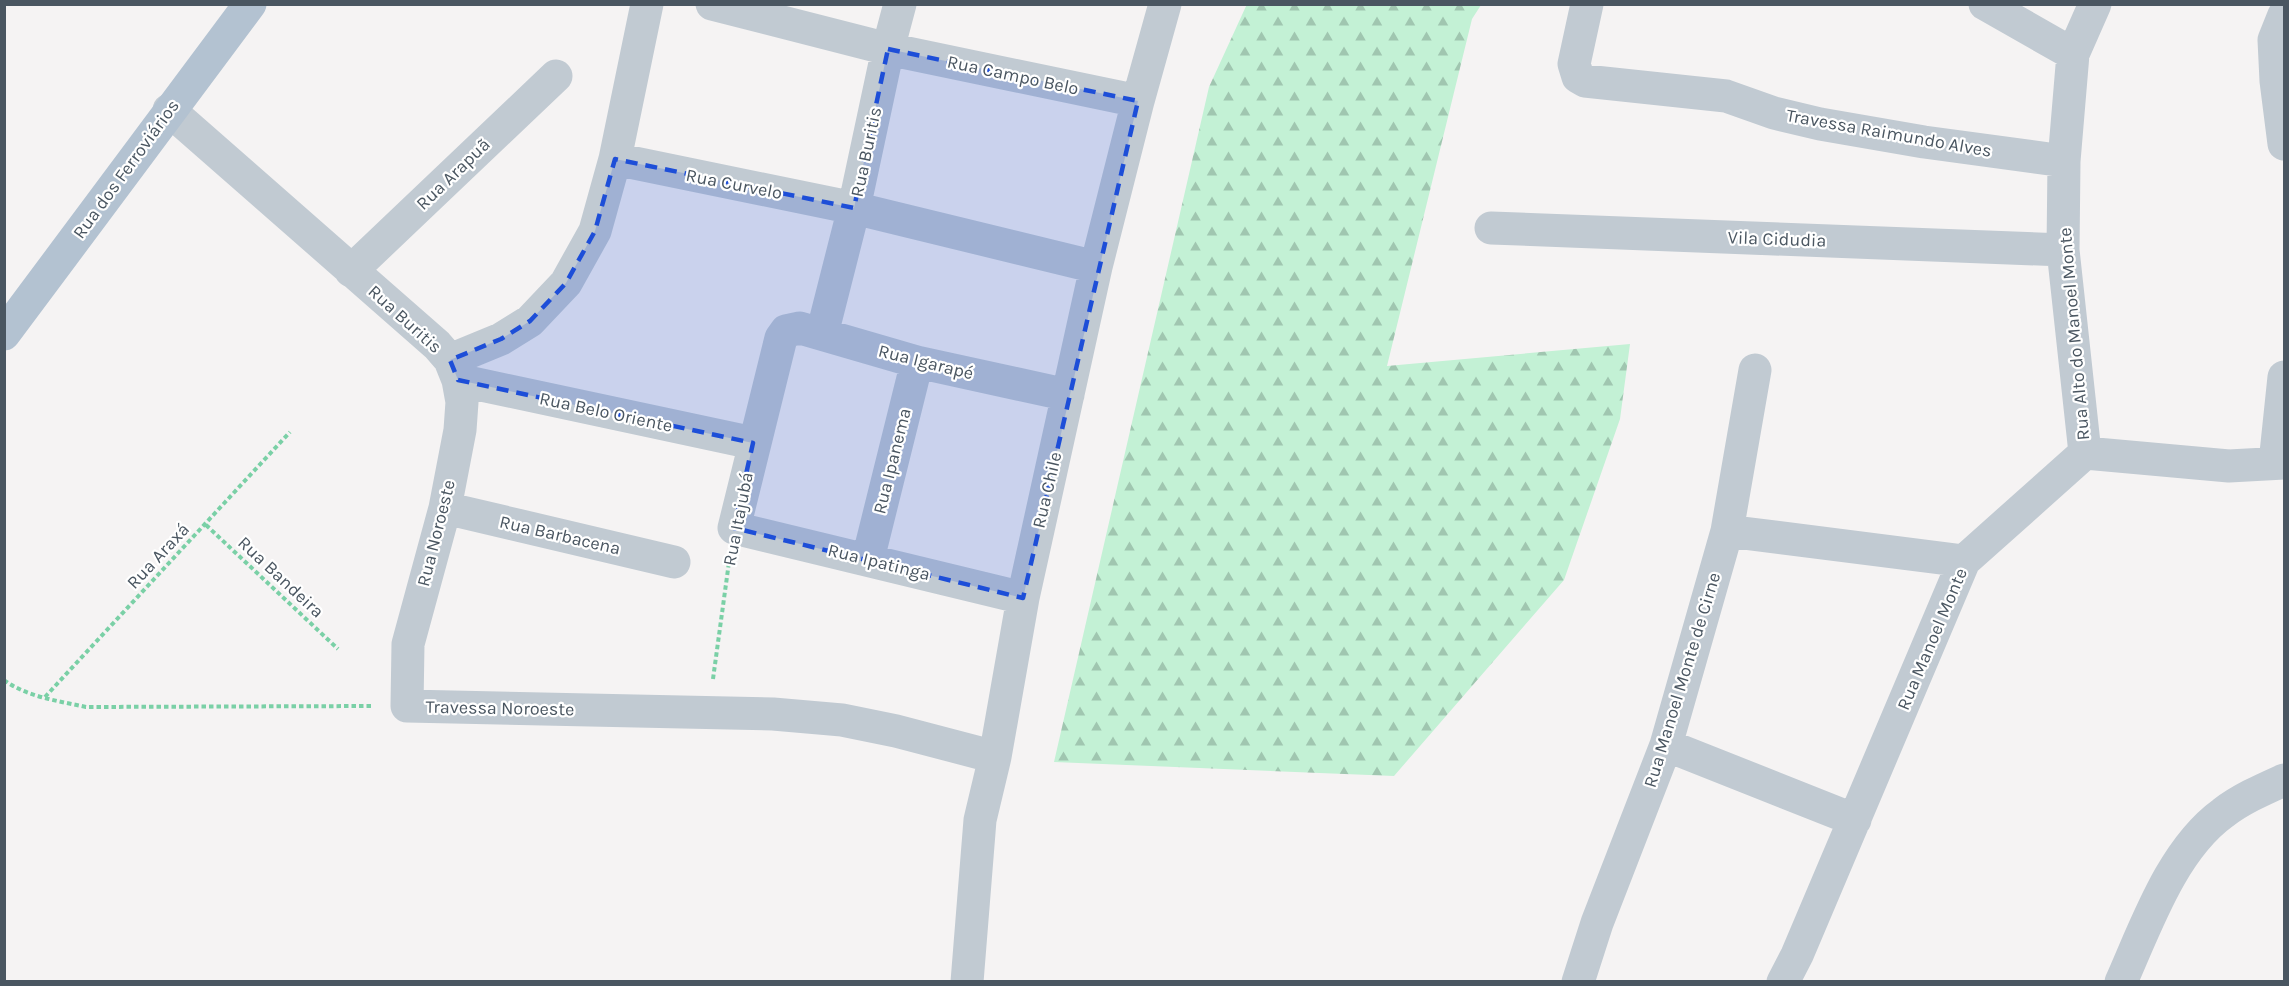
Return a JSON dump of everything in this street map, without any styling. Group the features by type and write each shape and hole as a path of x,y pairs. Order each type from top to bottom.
{"main road":[{"name":"Rua dos Ferroviários","path":"4,334 250,4"}],"street":[{"name":"Rua Buritis","path":"169,110 429,338 454,370 530,321 567,283 595,231 615,159 647,4"},
{"name":"Rua Campo Belo","path":"712,4 888,49 1138,101"},
{"name":"Rua Buritis","path":"822,334 854,208 888,49 900,4"},
{"name":"Rua Chile","path":"967,981 980,820 995,757 1023,598 1096,267 1138,101 1166,4"},
{"name":"Travessa Raimundo Alves","path":"1587,4 1574,64 1578,77 1586,81 1726,96 1774,113 1820,124 1924,142 2064,160"},
{"path":"1985,4 2073,54"},
{"name":"Rua Alto do Manoel Monte","path":"2085,453 2062,250 2064,160 2073,54 2095,4"},
{"path":"2284,15 2274,40 2276,81 2284,144"},
{"name":"Rua Arapuã","path":"351,271 556,76"},
{"name":"Rua Curvelo","path":"615,159 854,208 1096,267"},
{"name":"Vila Cidudia","path":"1491,228 2062,250"},
{"name":"Rua Igarapé","path":"786,331 800,328 917,362 1068,395"},
{"name":"Rua Itajubá","path":"734,528 753,443 781,338 786,331"},
{"name":"Rua Ipanema","path":"868,559 917,362"},
{"name":"Rua Belo Oriente","path":"454,370 753,443"},
{"name":"Rua Noroeste","path":"407,706 408,644 445,508 460,430 462,402 454,370"},
{"name":"Rua Manoel Monte de Cirne","path":"1578,981 1597,923 1666,745 1727,531 1755,370"},
{"path":"2085,453 2229,466 2280,463 2284,377"},
{"name":"Rua Manoel Monte","path":"1782,981 1797,955 1964,561 2085,453"},
{"name":"Rua Barbacena","path":"445,508 674,562"},
{"name":"Rua Ipatinga","path":"734,528 1023,598"},
{"path":"1727,531 1964,561"},
{"name":"Travessa Noroeste","path":"407,706 709,711 842,720 896,731 995,757"},
{"path":"1666,745 1855,820"},
{"path":"2121,981 2164,888 2190,845 2222,813 2284,780"}],"path":[{"name":"Rua Araxá","path":"45,698 290,432"},
{"name":"Rua Bandeira","path":"206,525 338,649"},
{"name":"Rua Itajubá","path":"709,711 734,528"},
{"name":"Travessa Noroeste","path":"4,680 14,687 45,698 86,707 407,706"}],"highlighted area":[{"path":"888,49 1138,101 1023,598 734,528 753,443 458,380 450,360 501,339 530,321 566,283 595,231 615,159 854,208"}],"green space":[{"path":"1247,4 1481,5 1472,19 1387,366 1630,344 1620,419 1564,580 1394,776 1054,762 1209,87"}]}
